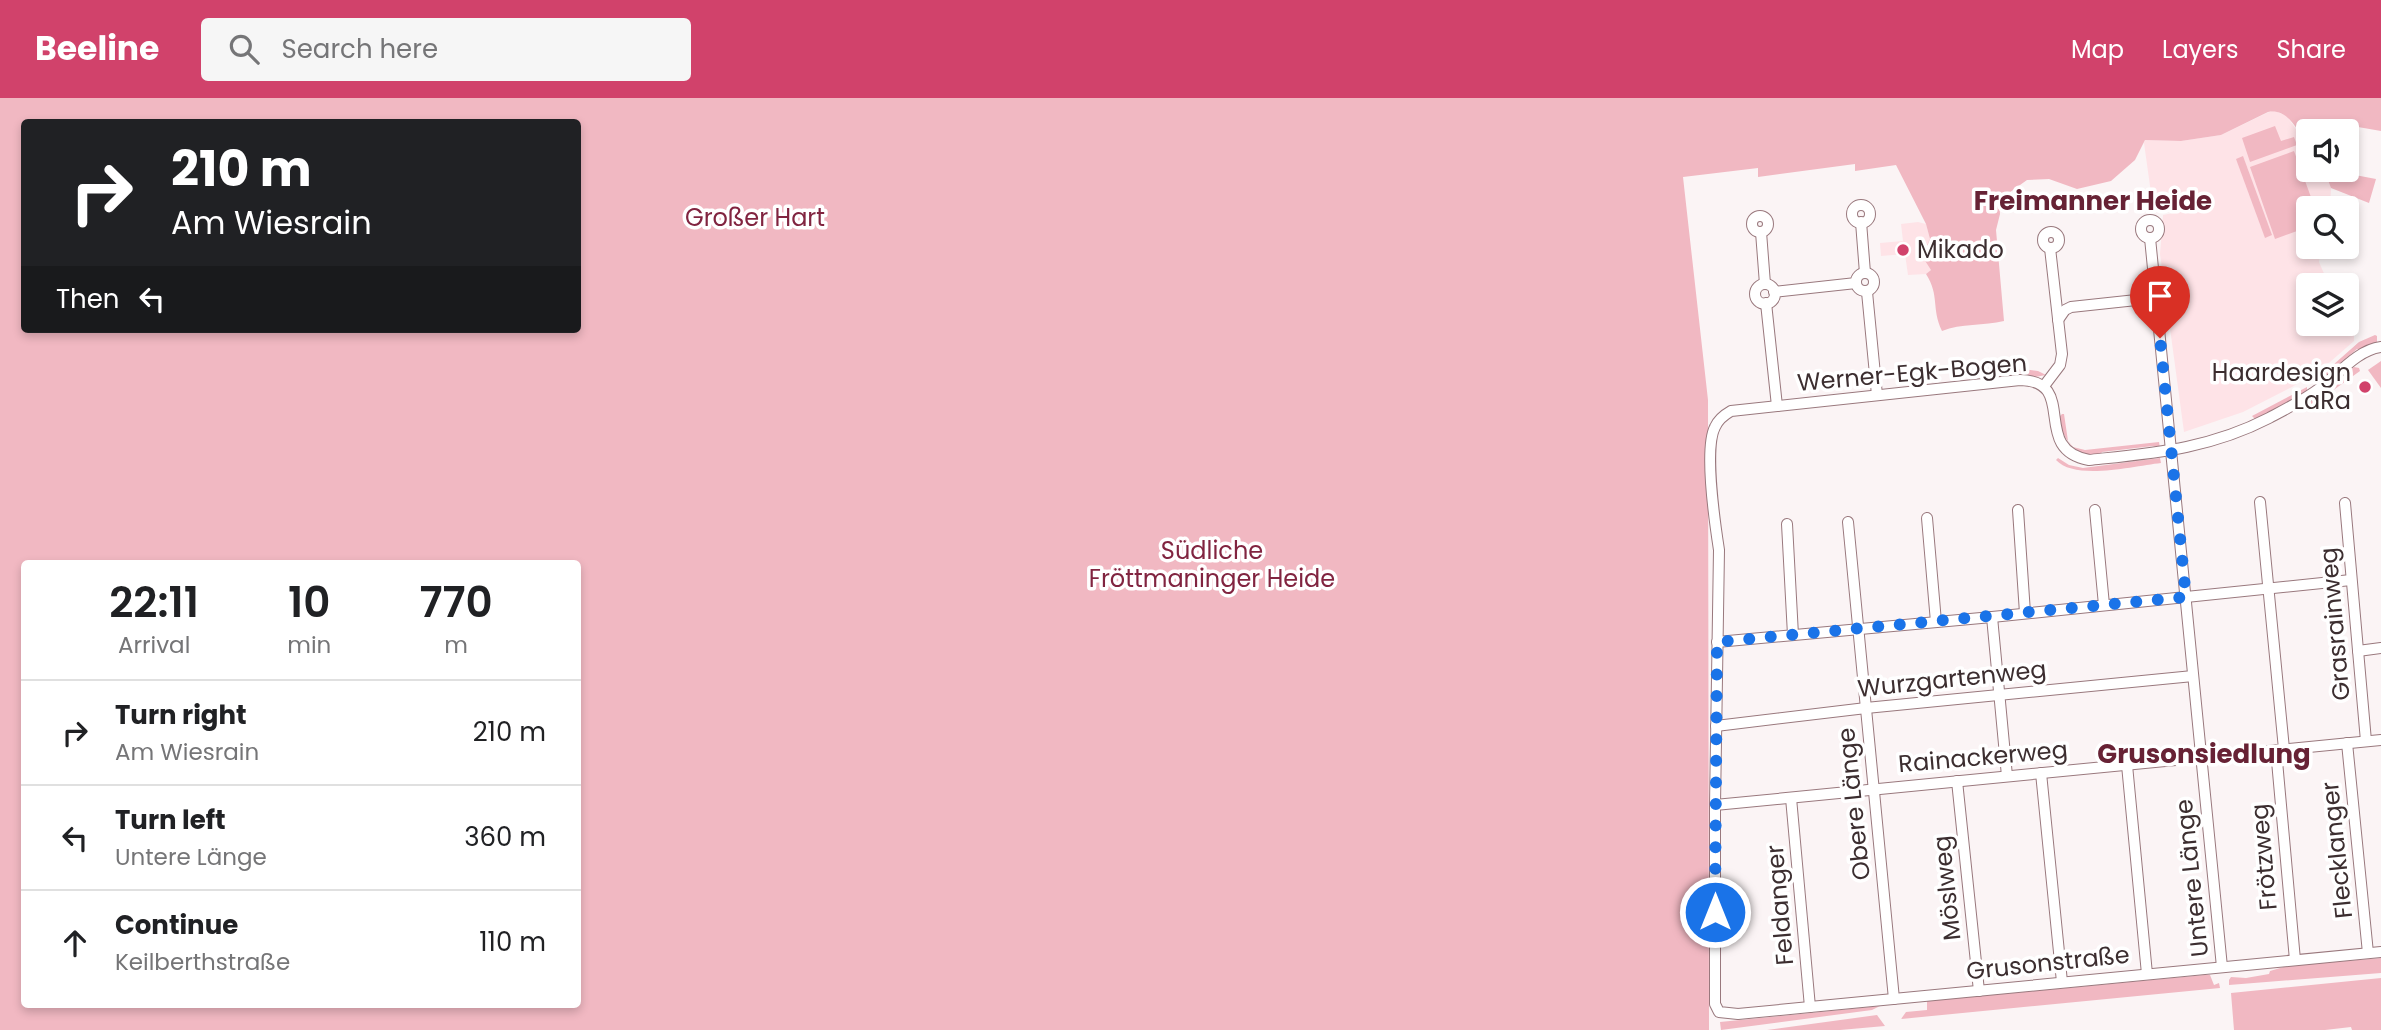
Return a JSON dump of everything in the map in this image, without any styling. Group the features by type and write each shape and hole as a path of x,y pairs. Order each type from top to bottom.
{"street":[{"path":"1861,222 1865,273"},
{"path":"1761,232 1765,284"},
{"name":"Untere Länge","path":"2150,238 2222,967"},
{"path":"2044,386 2062,359 2050,248"},
{"path":"1865,273 1870,274 1874,281 1872,289 1867,292 1858,289 1856,283 1860,275 1865,273"},
{"path":"1774,292 1856,283"},
{"path":"1765,284 1771,286 1774,292 1773,298 1766,303 1760,302 1755,294 1757,288 1765,284"},
{"path":"1867,292 1877,395"},
{"path":"2059,320 2065,310 2071,307 2155,298"},
{"path":"1766,303 1777,406"},
{"name":"Werner-Egk-Bogen","path":"1719,1012 1715,1004 1715,805 1719,550 1713,515 1711,444 1715,427 1731,411 2020,380 2037,382 2044,386 2052,400 2059,442 2069,454 2088,460 2172,451 2216,440 2267,419 2319,389 2367,351 2381,347"},
{"name":"Frötzweg","path":"2260,502 2269,589 2295,960"},
{"name":"Grasrainweg","path":"2345,503 2366,741"},
{"path":"2018,510 2025,614"},
{"path":"2095,510 2104,605"},
{"path":"1927,518 1936,622"},
{"name":"Obere Länge","path":"1848,522 1894,999"},
{"path":"1787,523 1793,635"},
{"path":"1717,642 2025,614 2351,580"},
{"path":"1992,617 2007,776"},
{"path":"2358,650 2381,648"},
{"name":"Wurzgartenweg","path":"1716,726 1866,708 2193,676"},
{"name":"Rainackerweg","path":"1715,805 2381,740"},
{"name":"Flecklanger","path":"2347,743 2368,953"},
{"path":"2127,765 2147,974"},
{"path":"2041,773 2062,982"},
{"name":"Möslweg","path":"1957,781 1979,990"},
{"name":"Feldanger","path":"1790,798 1810,1007"},
{"name":"Grusonstraße","path":"1719,1012 1738,1014 2381,952"}],"shaded area":[{"path":"2275,111 2287,116 2296,129 2296,182 2329,182 2331,188 2331,196 2296,196 2296,259 2319,259 2324,273 2296,273 2296,336 2354,336 2354,341 2330,362 2292,387 2243,412 2184,432 2160,254 2163,215 2178,212 2175,198 2152,200 2144,143 2145,140 2181,141 2221,135"},
{"name":"Mikado","path":"1901,224 1926,224 1930,239 1931,270 1926,274 1908,275 1905,254 1881,256 1880,243 1903,241"}],"green space":[{"name":"Südliche Fröttmaninger Heide","path":"0,98 2381,98 2381,131 2359,127 2359,119 2296,119 2296,128 2282,114 2268,112 2221,135 2181,141 2145,140 2135,160 2111,181 2077,189 2049,179 2027,180 1999,200 2000,214 1996,230 2004,321 1942,331 1933,289 1926,274 1931,270 1922,256 1930,239 1926,224 1896,165 1855,171 1855,164 1758,177 1758,168 1683,177 1708,400 1709,1030 0,1030"},
{"path":"2275,126 2281,141 2294,137 2296,145 2250,162 2242,138"},
{"path":"2294,151 2296,182 2305,182 2311,196 2296,196 2296,231 2275,239 2250,167"},
{"path":"2243,156 2272,235 2265,238 2236,159"},
{"name":"Südliche Fröttmaninger Heide","path":"2359,176 2376,179 2369,203 2359,199 2359,196 2351,196 2331,188 2329,182 2359,182"},
{"path":"2375,335 2377,342 2361,350 2357,349 2331,371 2331,374 2324,373 2359,342"},
{"path":"2381,361 2381,388 2368,370"},
{"path":"2354,367 2360,371 2311,404 2310,400 2316,400 2345,379 2345,375"},
{"path":"2023,369 2046,375 2035,377 2018,372 1973,377 1971,375"},
{"path":"2307,387 2307,392 2255,419 2252,416"},
{"path":"2064,414 2068,441 2063,433 2059,417"},
{"path":"2159,442 2160,448 2153,446 2091,455 2073,447 2085,450"},
{"path":"2058,458 2069,465 2083,468 2160,458 2161,463 2090,471 2065,466 2056,460"},
{"path":"2381,958 2381,973 2229,985 2231,977 2246,978 2269,974 2270,971 2287,966"},
{"path":"2210,975 2214,985 2219,983 2220,988 1901,1019 1906,1012 1927,1010 1927,1001"},
{"path":"2381,978 2381,1030 2352,1030 2351,1027 2325,1030 2234,1030 2231,993"},
{"path":"1880,1006 1872,1010 1721,1030 1720,1022"},
{"path":"1877,1015 1885,1026 1840,1030 1767,1030"}],"place":[{"name":"Mikado","path":"1903,250"},
{"name":"Haardesign LaRa","path":"2365,387"}],"district":[{"name":"Freimanner Heide","path":"2093,201"},
{"name":"Grusonsiedlung","path":"2204,754"}],"route":[{"path":"1715,912 1717,642 2186,597 2160,338"}],"park label":[{"name":"Großer Hart","path":"755,218"}]}
